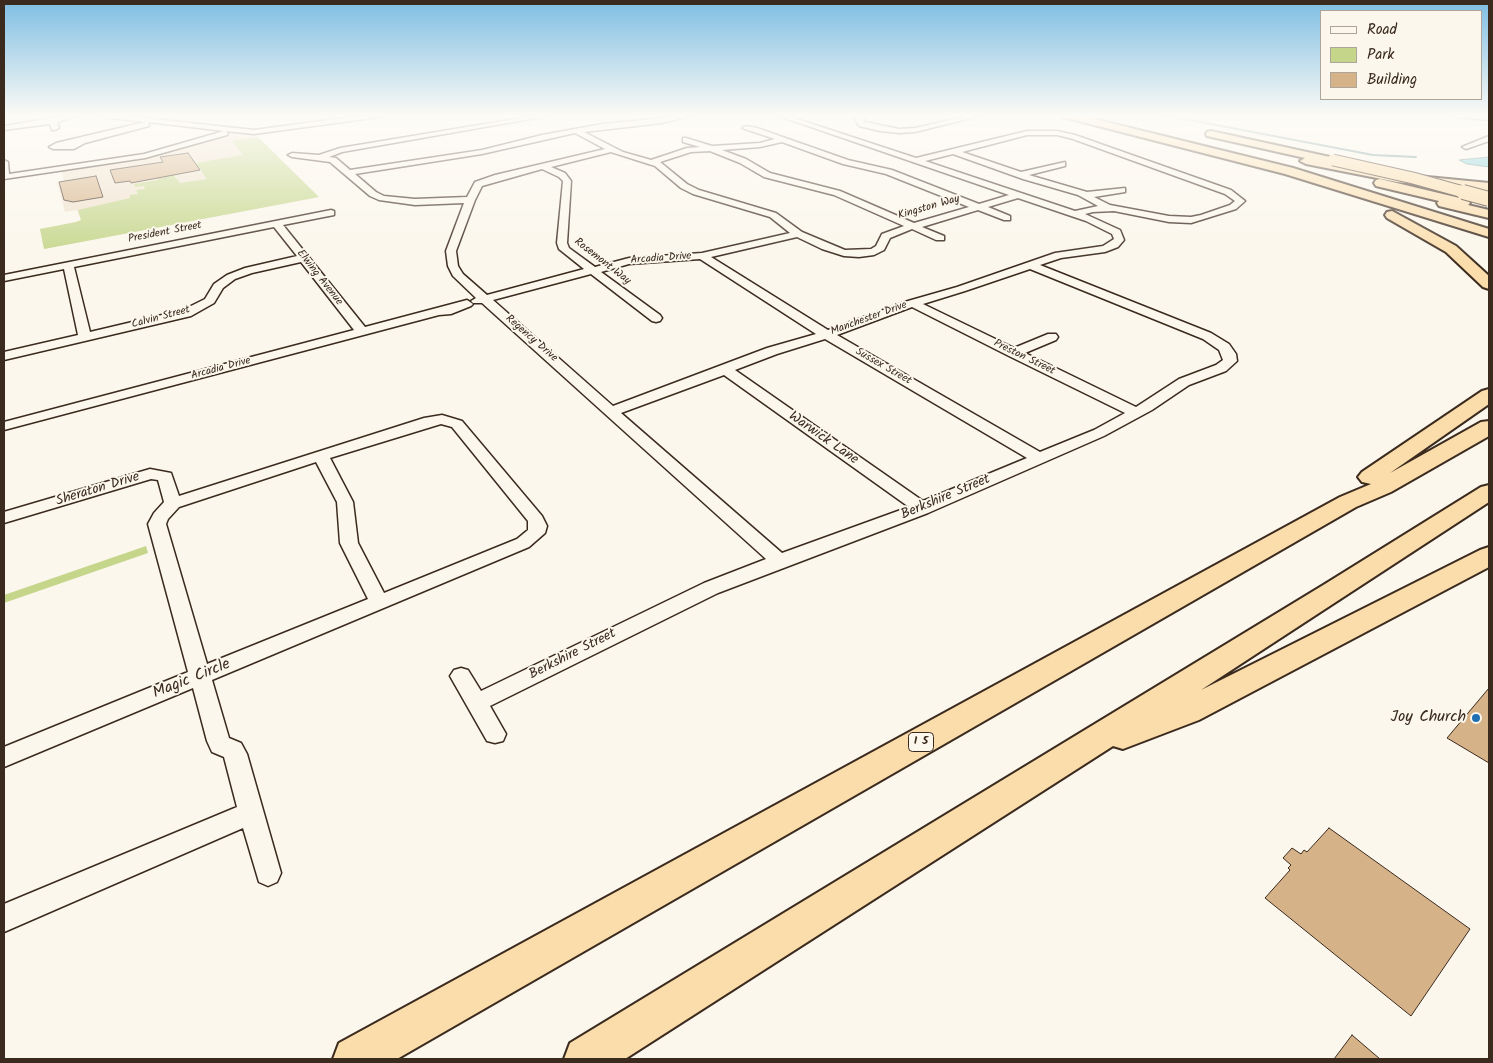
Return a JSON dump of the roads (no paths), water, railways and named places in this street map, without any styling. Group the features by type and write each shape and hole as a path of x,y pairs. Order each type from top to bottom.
{"highway":[{"path":"1253,165 1331,189 1390,214 1451,249 1489,284"},
{"path":"1261,165 1315,179 1489,233"},
{"path":"1289,165 1489,214"},
{"path":"1314,165 1489,210"},
{"path":"1329,165 1357,171 1440,183 1489,187"},
{"path":"1353,165 1489,199"},
{"path":"1348,502 1367,479 1489,395"},
{"name":"I 5","path":"354,1059 1348,502 1383,487 1489,427"},
{"path":"586,1059 1335,591 1489,492"},
{"path":"1066,758 1188,711 1489,556"}],"street":[{"path":"4,177 87,165"},
{"path":"338,165 373,194 387,199 415,202 470,200"},
{"path":"348,173 395,165"},
{"name":"Regency Drive","path":"548,165 483,181 476,186 452,251 451,258 457,273 778,561"},
{"name":"Kingston Way","path":"659,165 692,191 773,215 798,234 835,251 856,257 876,251 880,248 887,234 1018,195"},
{"path":"750,165 766,175 833,192 940,238"},
{"path":"856,165 905,178 1007,218"},
{"path":"927,165 1076,214 1092,209 1108,208 1132,210 1169,219 1191,220 1235,206 1240,201 1228,192 1155,165"},
{"path":"991,165 1087,195 1108,208"},
{"path":"1021,175 1060,165"},
{"name":"Rosemont Way","path":"542,166 560,174 567,181 562,246 590,271 656,318"},
{"path":"1087,195 1122,190"},
{"name":"President Street","path":"4,278 331,213"},
{"name":"Manchester Drive","path":"612,411 772,351 826,334 912,302 961,289 1065,253 1110,247 1119,240 1116,232 1076,214"},
{"name":"Elwing Avenue","path":"277,224 362,331"},
{"name":"Arcadia Drive","path":"4,426 635,260 702,256 798,234"},
{"name":"Sussex Street","path":"702,256 774,304 1040,459"},
{"name":"Calvin Street","path":"4,356 187,312 210,301 218,286 231,277 249,270 304,258"},
{"path":"68,265 85,337"},
{"name":"Berkshire Street","path":"477,703 683,600 778,561 922,509 1099,433 1137,413 1184,382 1224,366 1230,358 1227,351 1207,336 1030,265"},
{"name":"Preston Street","path":"912,302 1137,413"},
{"path":"1014,353 1052,337"},
{"name":"Warwick Lane","path":"725,369 922,509"},
{"name":"Magic Circle","path":"4,757 523,543 536,533 536,520 457,424 448,420 429,421 321,456"},
{"path":"268,873 235,754 233,750 220,745 218,740 157,524 160,517 173,503 321,456 343,495 347,510 349,543 379,602"},
{"name":"Sheraton Drive","path":"4,518 150,474 165,476 173,503"},
{"path":"461,676 495,734"},
{"path":"4,918 251,813"}],"water":[{"path":"1471,165 1489,165 1489,167"}],"place":[{"name":"Joy Church","path":"1476,718"}]}
